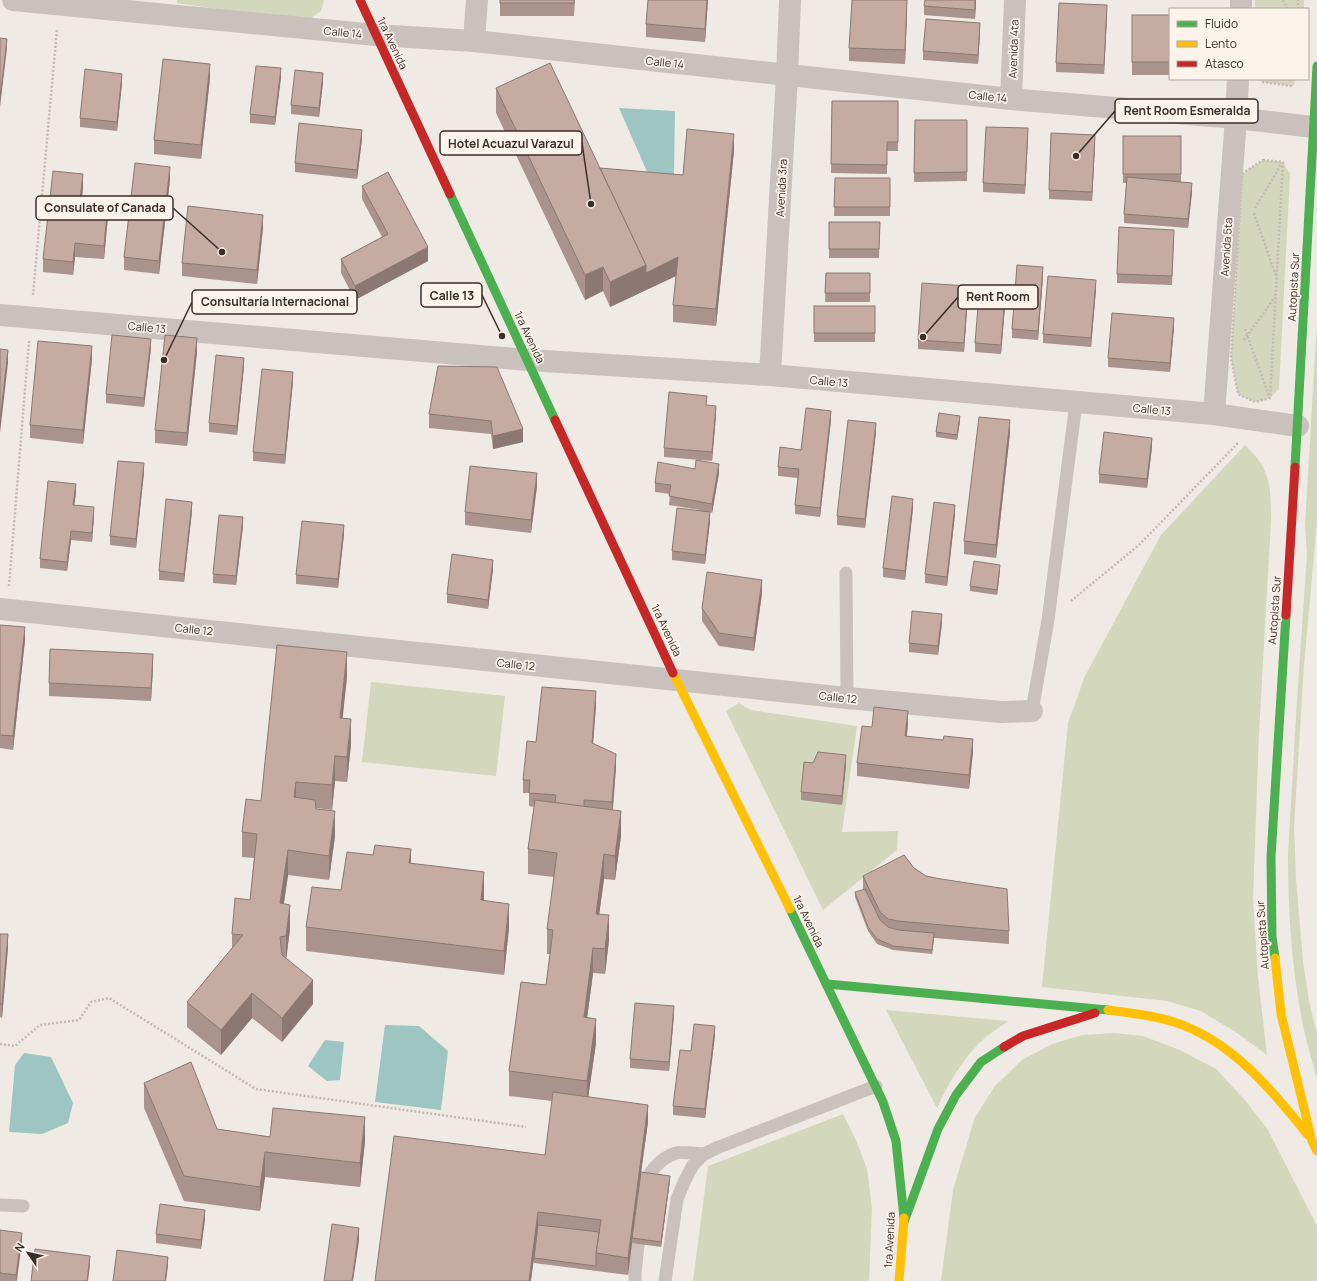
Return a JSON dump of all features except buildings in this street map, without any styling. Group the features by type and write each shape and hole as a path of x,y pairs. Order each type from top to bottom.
{"main road":[{"name":"1ra Avenida","path":"360,0 677,681 876,1086 896,1141 904,1222 899,1281"},
{"name":"Autopista Sur","path":"1317,66 1315,129 1298,426 1271,857 1272,937 1281,1014 1312,1141 1317,1151"},
{"path":"827,984 1107,1010 1158,1017 1181,1024 1210,1038 1228,1050 1287,1109 1312,1141"},
{"path":"904,1222 938,1129 956,1095 981,1062 1009,1043 1024,1036 1107,1010"}],"street":[{"name":"Calle 14","path":"13,0 376,35 474,41 1011,99 1236,118 1315,129"},
{"path":"474,41 477,0"},
{"name":"Avenida 3ra","path":"770,375 790,0"},
{"name":"Avenida 4ta","path":"1011,99 1015,0"},
{"name":"Avenida 5ta","path":"1214,414 1238,80"},
{"name":"Calle 13","path":"0,315 528,360 770,375 1214,414 1259,422 1298,426"},
{"name":"Calle 12","path":"0,608 847,698 1001,712 1032,711"}],"lane":[{"path":"1032,711 1048,620 1076,403"},
{"path":"846,573 847,698"},
{"path":"665,1281 678,1199 685,1180 693,1165 704,1154 876,1086"},
{"path":"635,1281 634,1273 644,1187 649,1175 662,1160 676,1153 704,1154"},
{"path":"0,1205 23,1206"}],"path":[{"path":"1259,80 1262,82 1294,86"},
{"path":"1242,174 1263,160 1283,162"},
{"path":"1250,216 1283,162"},
{"path":"1270,398 1283,162"},
{"path":"1242,174 1246,188"},
{"path":"1242,174 1231,358 1238,394 1255,402 1270,398"},
{"path":"1251,203 1277,278"},
{"path":"1238,236 1242,230"},
{"path":"1244,341 1276,297"},
{"path":"1234,298 1237,306"},
{"path":"1245,328 1270,398"},
{"path":"1231,358 1235,353"},
{"path":"1048,620 1139,545 1259,422"},
{"path":"0,1044 15,1046 40,1025 79,1020 91,1002 109,998 256,1089 526,1127"}],"green space":[{"path":"177,0 324,0 321,11 305,22 177,3"},
{"path":"1255,0 1304,0 1304,8 1255,8"},
{"path":"1259,80 1295,80 1294,86 1262,82"},
{"path":"1263,160 1283,162 1290,174 1279,389 1270,398 1255,402 1238,394 1231,358 1242,174"},
{"path":"1317,322 1317,521 1304,665 1294,826 1296,879 1303,962 1309,1001 1317,1033 1317,1080 1304,1030 1296,987 1290,921 1288,855 1307,554 1305,525"},
{"path":"1245,445 1254,454 1265,470 1271,497 1259,733 1253,898 1258,977 1267,1055 1237,1033 1201,1011 1167,1001 1042,987 1068,723 1085,676 1161,535"},
{"path":"371,682 505,696 496,776 362,762"},
{"path":"739,703 751,710 857,726 842,832 898,831 897,850 823,910 726,711"},
{"path":"886,1010 1008,1021 986,1037 971,1052 952,1079 937,1108"},
{"path":"1114,1033 1143,1036 1180,1050 1216,1069 1244,1099 1268,1130 1317,1226 1317,1281 941,1281 953,1190 975,1117 995,1086 1022,1060 1052,1044 1082,1035"},
{"path":"843,1114 856,1140 867,1169 872,1208 869,1281 693,1281 708,1166"}],"water":[{"path":"619,108 675,111 674,174 649,176"},
{"path":"385,1025 419,1026 448,1051 441,1110 375,1102"},
{"path":"325,1040 344,1042 340,1080 327,1081 308,1066"},
{"path":"24,1053 51,1057 73,1103 68,1123 42,1134 9,1132 15,1065"}],"traffic: fast":[{"path":"1295,467 1317,66"},
{"path":"450,194 555,420"},
{"path":"1275,958 1272,937 1271,857 1286,615"},
{"path":"790,909 883,1102 896,1141 904,1218"},
{"path":"827,984 1108,1010"},
{"path":"904,1222 938,1129 956,1095 981,1062 1004,1047"}],"traffic: slow":[{"path":"673,673 790,909"},
{"path":"1275,958 1281,1014 1312,1141 1317,1151"},
{"path":"1108,1010 1141,1014 1174,1022 1195,1030 1214,1041 1249,1068 1280,1101 1308,1135"},
{"path":"899,1281 904,1218"}],"traffic: jam":[{"path":"360,0 450,194"},
{"path":"555,420 673,673"},
{"path":"1286,615 1295,467"},
{"path":"1004,1047 1023,1036 1095,1013"}],"place":[{"name":"Rent Room Esmeralda","path":"1076,156"},
{"name":"Hotel Acuazul Varazul","path":"591,204"},
{"name":"Consulate of Canada","path":"222,252"},
{"name":"Calle 13","path":"502,336"},
{"name":"Rent Room","path":"923,337"},
{"name":"Consultaría Internacional","path":"164,360"}]}
